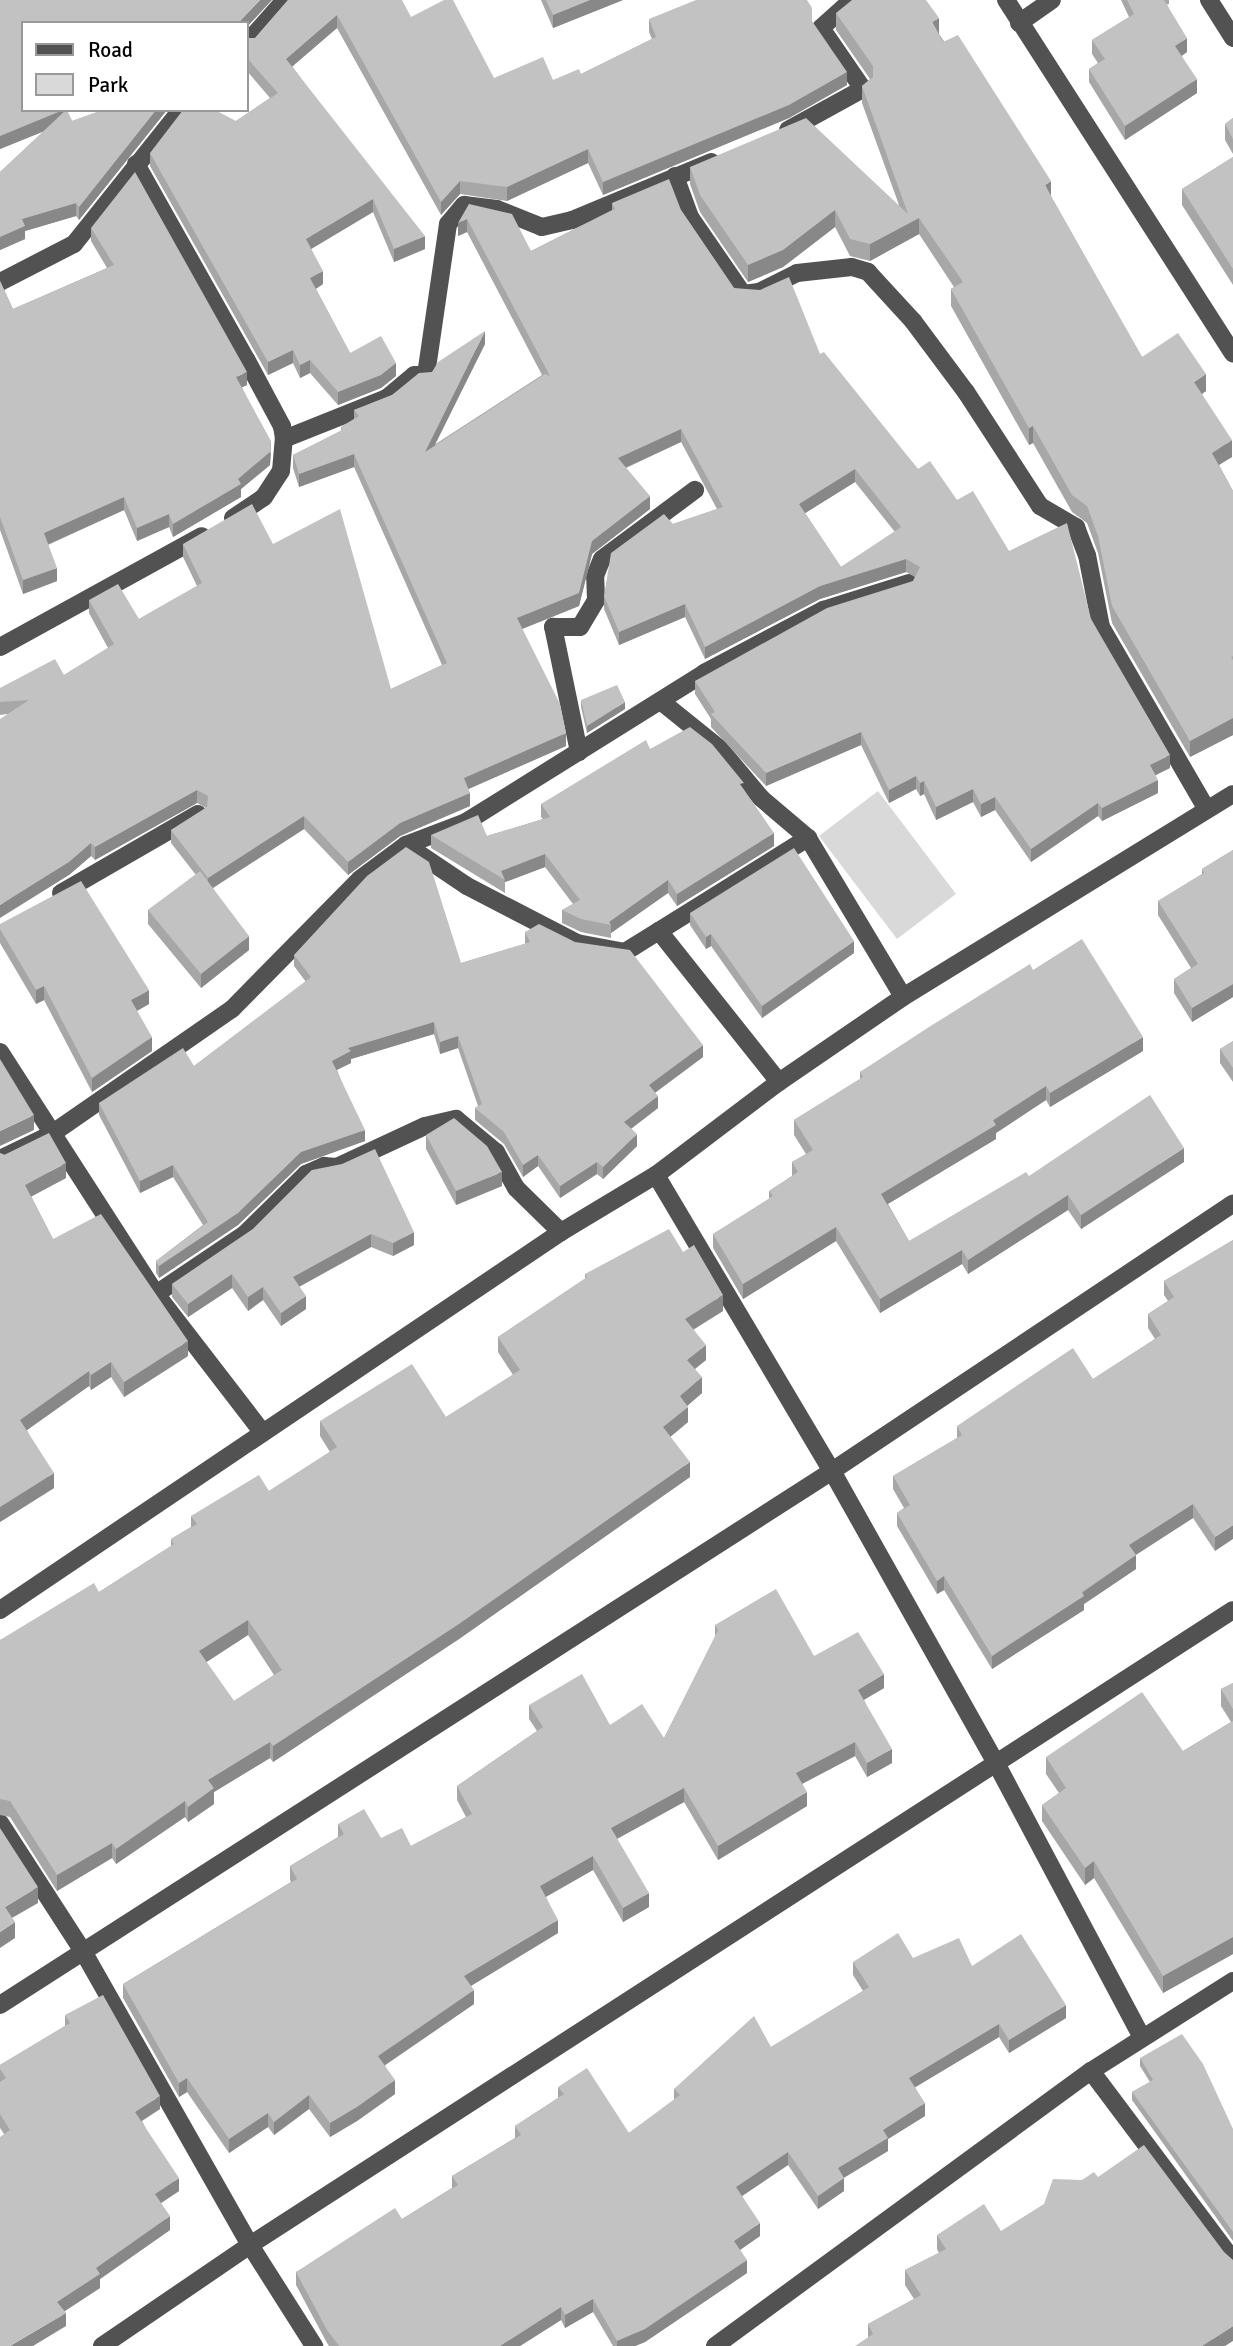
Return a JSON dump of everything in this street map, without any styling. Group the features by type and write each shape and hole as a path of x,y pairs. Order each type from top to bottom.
{"street":[{"path":"248,42 285,0"},
{"path":"772,137 863,89 821,28 852,0"},
{"path":"1006,0 1233,353"},
{"path":"1019,23 1052,0"},
{"path":"1209,0 1233,38"},
{"path":"0,282 74,244 179,112"},
{"path":"284,439 387,398 414,375 426,375 448,224 464,205 497,209 542,227 572,220 724,156"},
{"path":"0,647 52,621 264,497 281,471 284,439 282,426 136,164"},
{"path":"675,176 690,217 743,294 759,292 797,274 852,267 869,272 913,321 966,392 1040,506 1076,527 1087,555 1101,627 1207,810"},
{"path":"579,752 553,627 580,626 596,600 595,576 602,559 695,490"},
{"path":"0,1159 50,1135 232,1009 360,879 406,845 466,822 663,703 704,673 823,610 909,583"},
{"path":"663,703 720,749 761,798 808,838 903,996"},
{"path":"2,1605 561,1232 656,1175 779,1082 903,996 1233,794"},
{"path":"47,901 198,814"},
{"path":"406,845 467,886 577,943 625,952 808,838"},
{"path":"659,931 779,1082"},
{"path":"0,1052 50,1135 156,1294 263,1433"},
{"path":"156,1294 245,1234 306,1174 324,1166 337,1167 425,1126 456,1119 496,1152 516,1188 561,1232"},
{"path":"656,1175 832,1471 996,1763 1142,2038"},
{"path":"0,2005 832,1471 1233,1204"},
{"path":"102,2346 250,2245 1233,1610"},
{"path":"0,1823 84,1953 250,2245 314,2346"},
{"path":"715,2346 1091,2071 1233,1980"},
{"path":"1091,2071 1233,2260"}],"green space":[{"path":"878,791 956,894 897,939 819,836"}],"building":[{"path":"0,0 260,0 240,21 21,21 21,112 58,112 0,136"},
{"path":"288,0 402,0 411,17 444,0 453,0 494,78 543,57 553,80 579,69 581,74 656,37 649,19 696,0 807,0 812,8 812,21 847,72 789,105 603,182 588,149 507,187 460,181 441,202 337,15 286,59 425,236 394,249 373,199 306,239 323,271 310,278 350,353 381,336 396,363 381,375 338,392 310,360 300,365 293,350 268,362 150,153 181,112 219,112 236,121 278,93 248,59 248,38 255,38"},
{"path":"546,0 590,0 553,15"},
{"path":"852,0 926,0 939,18 932,22 943,42 958,35 1051,181 1045,185 1142,357 1178,333 1206,374 1194,382 1232,440 1212,453 1233,491 1233,718 1190,741 1112,606 1098,536 1087,506 1072,495 1033,426 1029,428 951,289 963,282 919,218 870,244 850,239 835,210 783,250 748,265 700,195 690,167 806,118 908,214 862,86 873,77 873,66 836,13"},
{"path":"1127,0 1164,0 1187,38 1175,46 1197,79 1125,126 1089,69 1105,59 1092,40 1134,14"},
{"path":"64,112 68,112 72,121 97,112 154,112 79,207 76,203 22,219 25,226 0,237 0,172"},
{"path":"1233,118 1233,139 1225,124"},
{"path":"1233,157 1233,269 1182,189"},
{"path":"135,172 247,372 236,377 271,441 270,452 238,479 241,484 173,524 169,514 137,528 124,497 44,533 57,568 23,580 0,517 0,281 13,309 114,265 91,228"},
{"path":"669,179 681,210 734,288 760,290 789,277 820,354 824,352 918,469 930,461 957,500 973,491 1009,551 1067,523 1091,619 1170,755 1150,765 1158,780 1102,808 1098,803 1031,849 995,797 981,804 973,789 936,807 924,781 920,783 916,776 889,790 861,732 766,773 711,714 715,712 695,681 827,608 913,581 920,567 906,559 820,586 705,647 685,604 619,632 604,596 611,553 664,514 673,524 723,507 681,429 618,458 650,496 592,541 579,593 517,618 560,704 566,733 464,778 470,793 400,823 348,862 304,816 208,878 171,830 207,807 208,796 197,790 95,847 91,843 69,862 0,905 0,719 29,700 0,702 0,688 55,659 64,675 114,644 89,600 118,584 139,619 202,583 183,544 252,504 273,544 340,509 391,689 447,663 354,454 299,474 293,455 342,430 341,427 359,416 354,410 392,395 419,373 432,372 438,362 485,331 425,452 545,374 550,376 467,219 458,223 469,204 512,214 531,251 615,209 612,203","holes":["855,469 901,527 841,567 799,504"]},
{"path":"617,685 625,702 587,726 581,700"},
{"path":"690,727 712,744 744,783 740,784 774,833 677,894 668,880 609,922 611,925 581,919 562,910 580,900 545,854 501,871 505,880 431,835 478,815 487,836 550,817 541,804 646,740 650,749"},
{"path":"406,847 429,862 461,963 530,942 525,932 539,924 575,942 630,950 703,1045 649,1085 658,1096 624,1122 637,1134 603,1167 597,1162 560,1186 538,1155 523,1165 504,1132 475,1108 482,1104 458,1036 440,1042 434,1022 348,1048 351,1051 332,1061 365,1130 301,1152 238,1213 159,1266 156,1261 208,1222 173,1165 140,1181 99,1103 183,1048 194,1066 311,977 294,955 367,876"},
{"path":"794,848 854,941 762,1006 711,934 706,937 690,913"},
{"path":"1233,850 1233,984 1192,1008 1174,979 1198,964 1158,901 1204,873 1202,869"},
{"path":"200,871 249,936 201,974 148,910"},
{"path":"81,881 149,990 131,1000 152,1037 92,1078 44,986 36,990 0,929 0,924"},
{"path":"1082,939 1143,1037 1050,1093 1046,1086 993,1120 996,1125 881,1194 909,1241 1026,1172 1029,1176 1150,1095 1184,1148 1081,1215 1068,1195 968,1260 962,1250 880,1299 836,1227 743,1284 713,1234 773,1196 769,1191 798,1172 792,1162 813,1150 794,1120 863,1077 860,1072 929,1027 1030,964 1033,970"},
{"path":"1233,1041 1233,1068 1220,1049"},
{"path":"0,1059 34,1115 0,1131"},
{"path":"454,1118 487,1146 502,1172 456,1191 426,1135"},
{"path":"49,1133 66,1163 25,1185 53,1239 101,1214 188,1341 124,1382 111,1362 91,1375 89,1371 20,1420 54,1473 0,1507 0,1153 4,1155"},
{"path":"375,1149 414,1232 393,1243 371,1234 293,1277 306,1296 281,1313 263,1287 248,1297 232,1274 188,1304 172,1284 253,1229 312,1170 342,1164"},
{"path":"669,1229 683,1252 694,1245 723,1295 685,1319 706,1345 687,1360 702,1377 680,1396 688,1407 663,1427 690,1462 459,1624 273,1746 270,1742 208,1780 214,1788 188,1807 185,1801 116,1849 112,1843 57,1875 10,1801 0,1799 0,1640 94,1583 99,1592 174,1544 171,1539 197,1524 191,1516 259,1475 269,1491 337,1447 320,1421 412,1364 446,1417 520,1370 498,1337 587,1277 585,1274","holes":["248,1620 282,1670 234,1701 199,1651"]},
{"path":"1233,1240 1233,1525 1215,1537 1193,1504 1129,1545 1136,1555 1082,1592 1084,1596 992,1656 944,1576 937,1581 897,1513 910,1505 893,1476 962,1435 957,1426 1073,1348 1093,1379 1161,1335 1148,1314 1174,1297 1164,1281"},
{"path":"776,1589 814,1656 858,1632 884,1674 858,1690 892,1749 867,1763 855,1742 796,1773 807,1792 718,1846 684,1788 611,1828 649,1893 623,1908 593,1856 540,1886 558,1920 464,1976 474,1990 378,2056 395,2080 330,2123 309,2095 274,2122 268,2113 229,2139 187,2078 179,2083 123,1984 297,1879 290,1866 344,1834 338,1824 364,1809 381,1838 402,1828 411,1846 472,1814 457,1786 543,1727 529,1705 582,1674 610,1725 642,1704 664,1738 718,1630 715,1625"},
{"path":"1233,1683 1233,1709 1221,1689"},
{"path":"1142,1692 1183,1751 1233,1721 1233,1937 1163,1976 1094,1861 1085,1868 1042,1805 1066,1788 1046,1757"},
{"path":"0,1828 38,1887 5,1907 15,1922 0,1932"},
{"path":"898,1933 913,1958 959,1938 972,1966 1021,1934 1066,2005 1009,2040 999,2024 909,2078 925,2103 883,2130 888,2138 838,2168 844,2178 818,2196 788,2152 736,2187 760,2223 734,2241 747,2260 645,2329 617,2341 593,2299 565,2315 561,2307 500,2346 339,2346 327,2330 296,2272 395,2208 402,2219 458,2185 452,2176 521,2135 515,2126 564,2094 558,2087 587,2068 629,2133 680,2095 674,2089 754,2016 771,2047 869,1987 853,1962"},
{"path":"103,1995 160,2096 135,2112 179,2178 155,2194 170,2216 96,2268 100,2274 57,2302 66,2313 10,2346 0,2346 0,2137 10,2130 0,2114 0,2082 6,2078 0,2065 70,2023 65,2015"},
{"path":"1182,2034 1203,2064 1233,2129 1233,2232 1132,2092 1153,2080 1140,2058"},
{"path":"1144,2145 1224,2252 1233,2260 1233,2326 1202,2346 855,2346 873,2334 868,2324 921,2295 905,2270 946,2249 937,2235 984,2204 1001,2231 1044,2204 1053,2179 1082,2180 1094,2172 1098,2177"}]}
